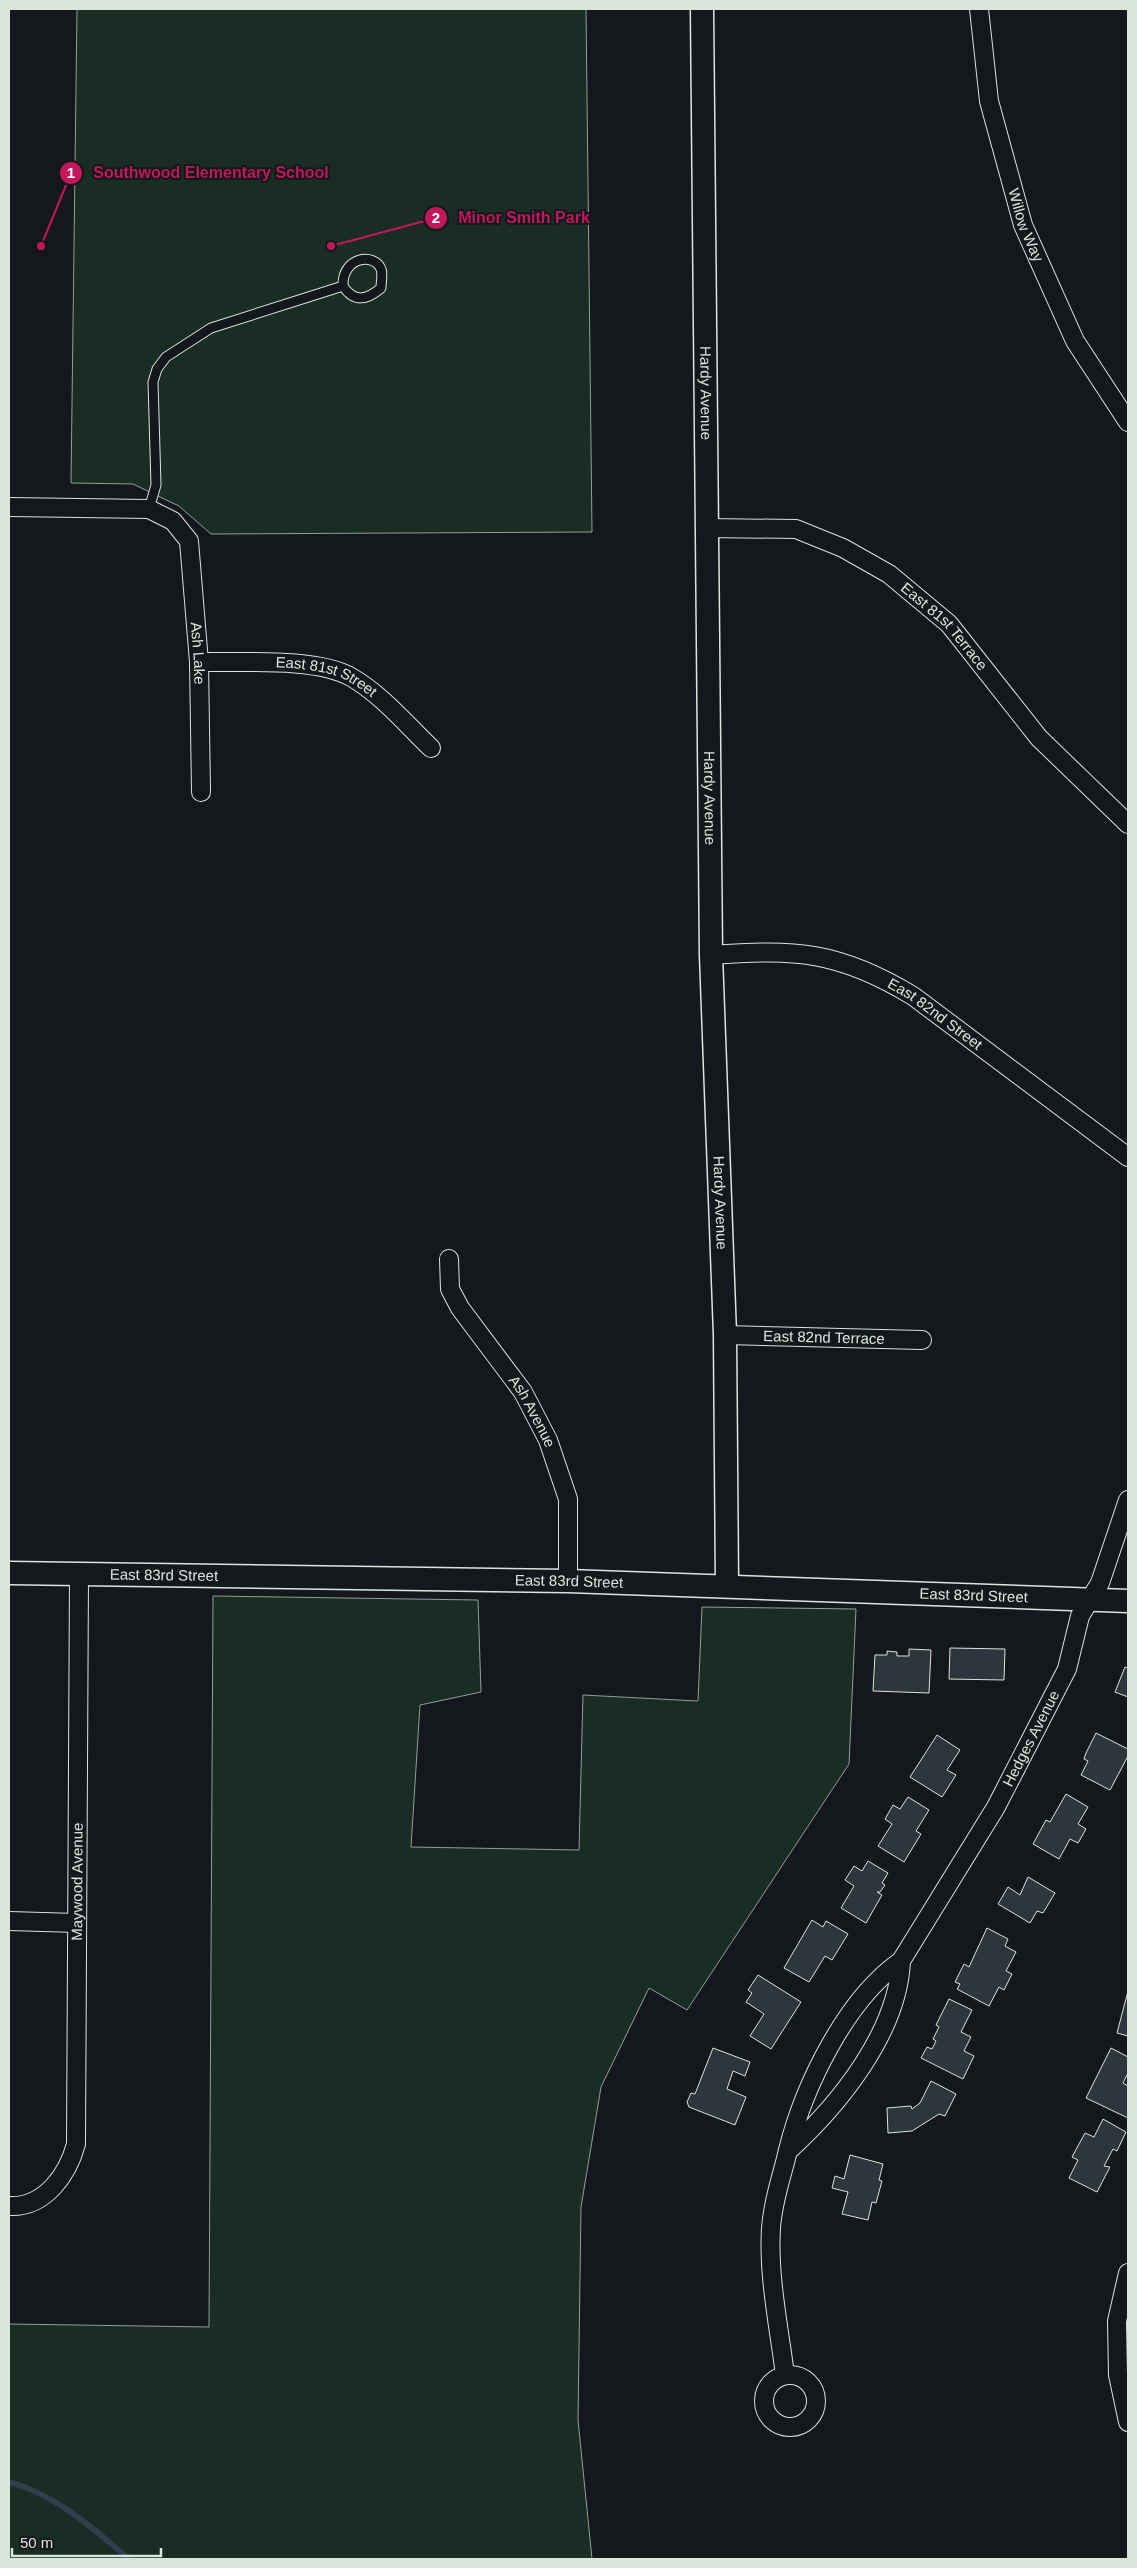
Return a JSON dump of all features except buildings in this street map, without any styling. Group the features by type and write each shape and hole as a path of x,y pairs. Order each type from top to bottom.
{"street":[{"name":"Hardy Avenue","path":"702,9 711,955 725,1334 727,1586"},
{"name":"Willow Way","path":"979,9 989,101 1022,225 1075,341 1128,422"},
{"path":"9,507 149,509"},
{"name":"Ash Lake","path":"149,509 173,521 189,541 199,662 202,792"},
{"name":"East 81st Terrace","path":"706,528 796,530 843,548 889,574 949,624 1039,738 1115,814 1128,824"},
{"name":"East 81st Street","path":"199,662 286,664 319,667 350,676 394,711 431,748"},
{"name":"East 82nd Street","path":"711,955 769,951 803,953 845,962 884,978 913,996 1128,1157"},
{"name":"Ash Avenue","path":"448,1259 450,1288 460,1308 523,1392 548,1440 568,1499 568,1581"},
{"name":"East 82nd Terrace","path":"725,1334 922,1340"},
{"name":"Hedges Avenue","path":"901,1961 996,1807 1066,1669 1080,1616 1100,1583 1128,1500"},
{"name":"East 83rd Street","path":"9,1573 568,1581 1128,1602"},
{"name":"Maywood Avenue","path":"9,2206 16,2206 41,2197 58,2182 71,2163 76,2144 79,1575"},
{"path":"9,1920 77,1923"},
{"path":"785,2375 772,2279 771,2229 775,2191 800,2108 838,2035 865,1993 887,1970 901,1961"},
{"path":"788,2151 809,2132 845,2090 872,2046 892,2008 900,1981 901,1961"},
{"path":"1128,2273 1118,2375 1128,2422"}],"lane":[{"path":"367,260 378,263 381,269 381,288 371,297 361,299 349,295 343,286 342,276 347,266 354,261 367,260"},
{"path":"149,509 156,485 153,382 157,369 166,357 211,328 343,286"}],"green space":[{"path":"77,9 586,9 592,532 211,534 179,506 133,484 71,483"},
{"path":"213,1596 478,1600 481,1692 420,1705 411,1847 579,1850 583,1695 698,1701 702,1607 856,1609 849,1764 687,2010 649,1988 601,2087 581,2207 578,2420 592,2559 9,2559 9,2324 209,2327"}],"waterway":[{"path":"9,2482 42,2495 58,2504 88,2525 129,2559"}],"place":[{"name":"Southwood Elementary School","path":"41,246"},
{"name":"Minor Smith Park","path":"331,246"}]}
